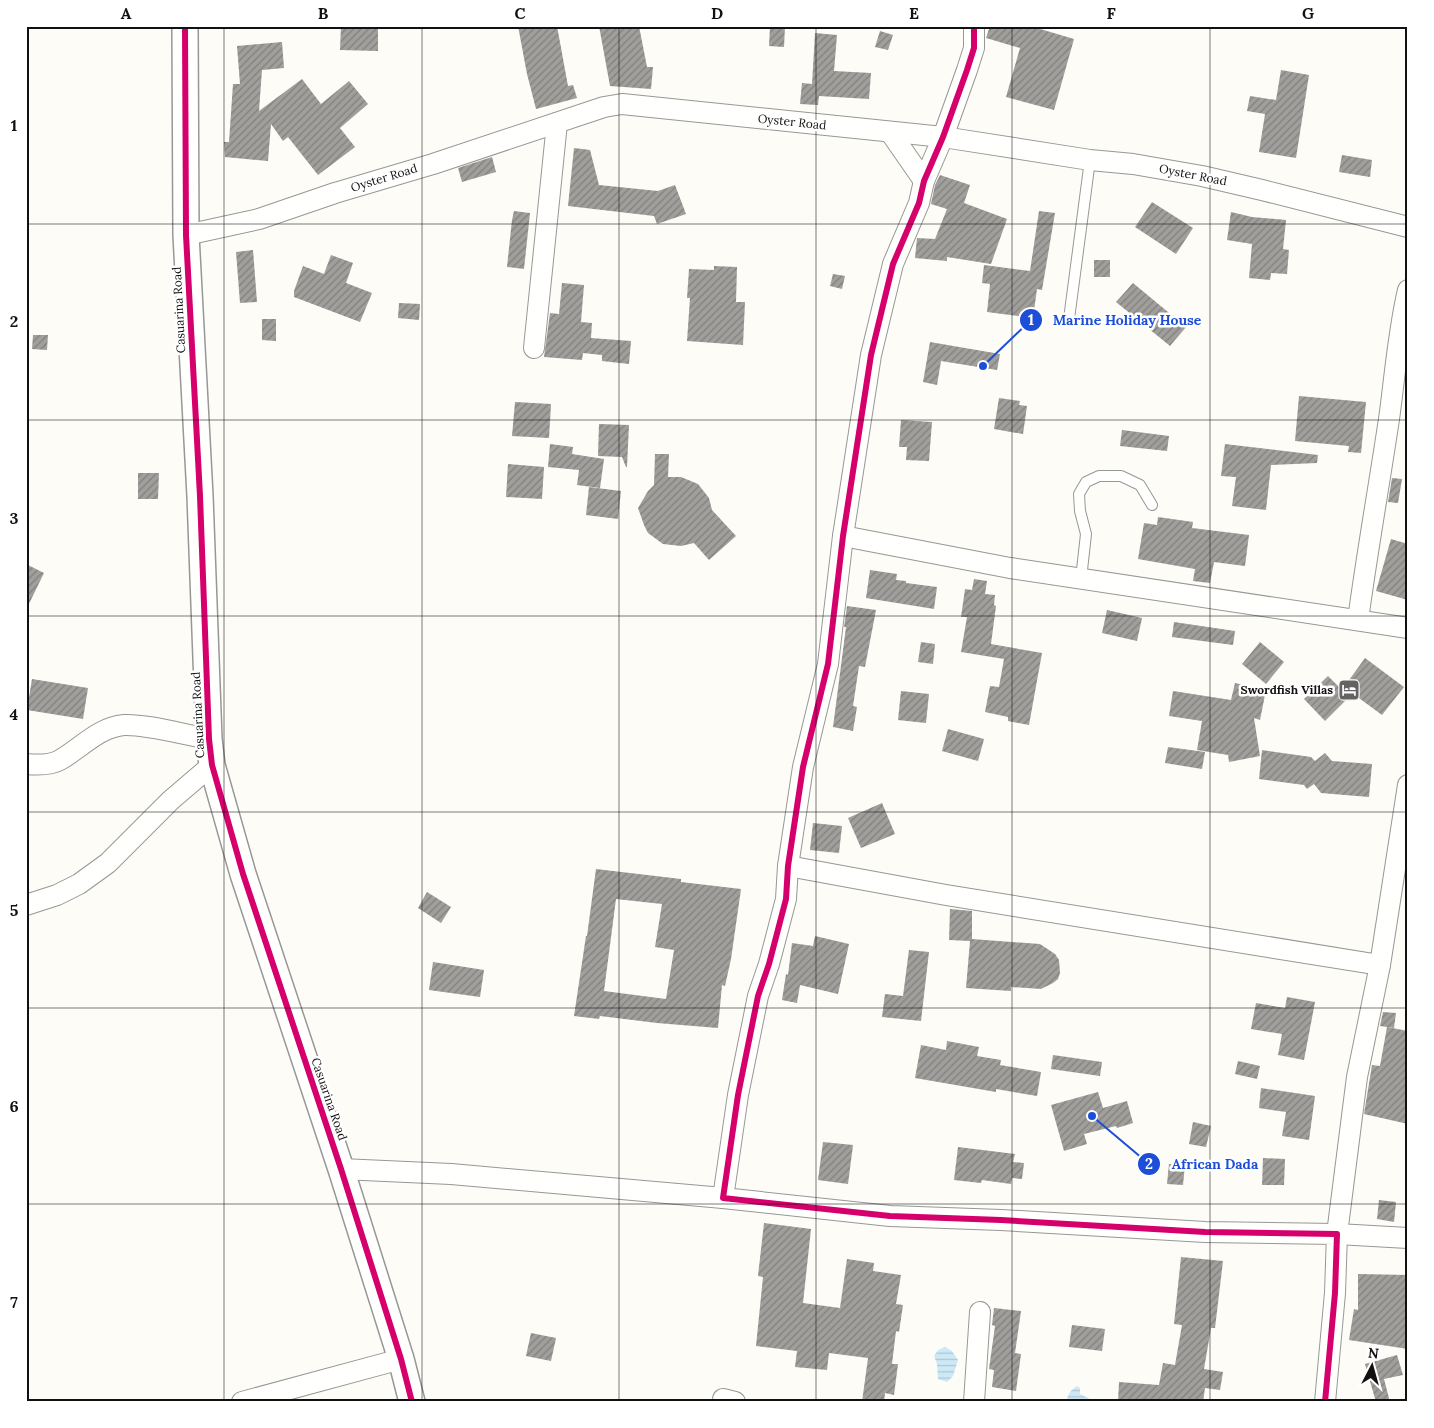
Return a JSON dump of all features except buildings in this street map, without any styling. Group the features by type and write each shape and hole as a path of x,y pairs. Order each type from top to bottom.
{"street":[{"name":"Casuarina Road","path":"186,26 186,235 203,564 208,739 212,765 246,883 341,1169 401,1359 412,1402"},
{"path":"723,1198 738,1095 758,996 769,964 786,899 788,866 803,767 828,664 843,536 871,355 893,264 919,203 924,181 943,137 974,48 974,26"},
{"name":"Oyster Road","path":"186,235 259,218 604,107 622,104 943,137 1090,160 1133,164 1202,176 1408,227"},
{"path":"534,348 556,123"},
{"path":"890,132 924,181"},
{"path":"1358,620 1372,515 1389,418 1402,315 1408,290"},
{"path":"843,536 1010,568 1408,628"},
{"path":"26,764 35,765 59,761 98,733 124,725 153,728 208,739"},
{"path":"26,904 57,895 72,888 108,862 171,800 212,765"},
{"path":"1325,1402 1335,1293 1337,1234 1357,1077 1380,965 1408,785"},
{"path":"788,866 946,895 1380,965"},
{"path":"341,1169 451,1174 723,1198 890,1216 1001,1220 1204,1232 1337,1234 1408,1238"},
{"path":"974,1402 980,1312"},
{"path":"242,1402 401,1359"}],"lane":[{"path":"1070,319 1090,160"},
{"path":"1082,579 1086,534 1080,511 1080,494 1086,482 1099,476 1121,476 1140,485 1152,505"}],"water":[{"path":"945,1347 952,1351 958,1360 953,1376 947,1382 938,1379 937,1364 934,1356 938,1350"},
{"path":"1077,1386 1080,1388 1080,1394 1096,1402 1067,1402 1070,1392"}],"cycle path":[{"path":"185,26 186,235 200,496 209,739 212,765 243,874 341,1169 401,1359 412,1402"},
{"path":"974,26 974,48 943,137 924,181 919,203 893,264 871,355 843,536 828,664 803,767 788,866 786,899 769,964 758,996 738,1095 723,1198 890,1216 1001,1220 1205,1232 1337,1234 1335,1293 1325,1402"}],"place":[{"name":"Marine Holiday House","path":"983,366"},
{"name":"Swordfish Villas","path":"1349,690"},
{"name":"African Dada","path":"1092,1116"}]}
